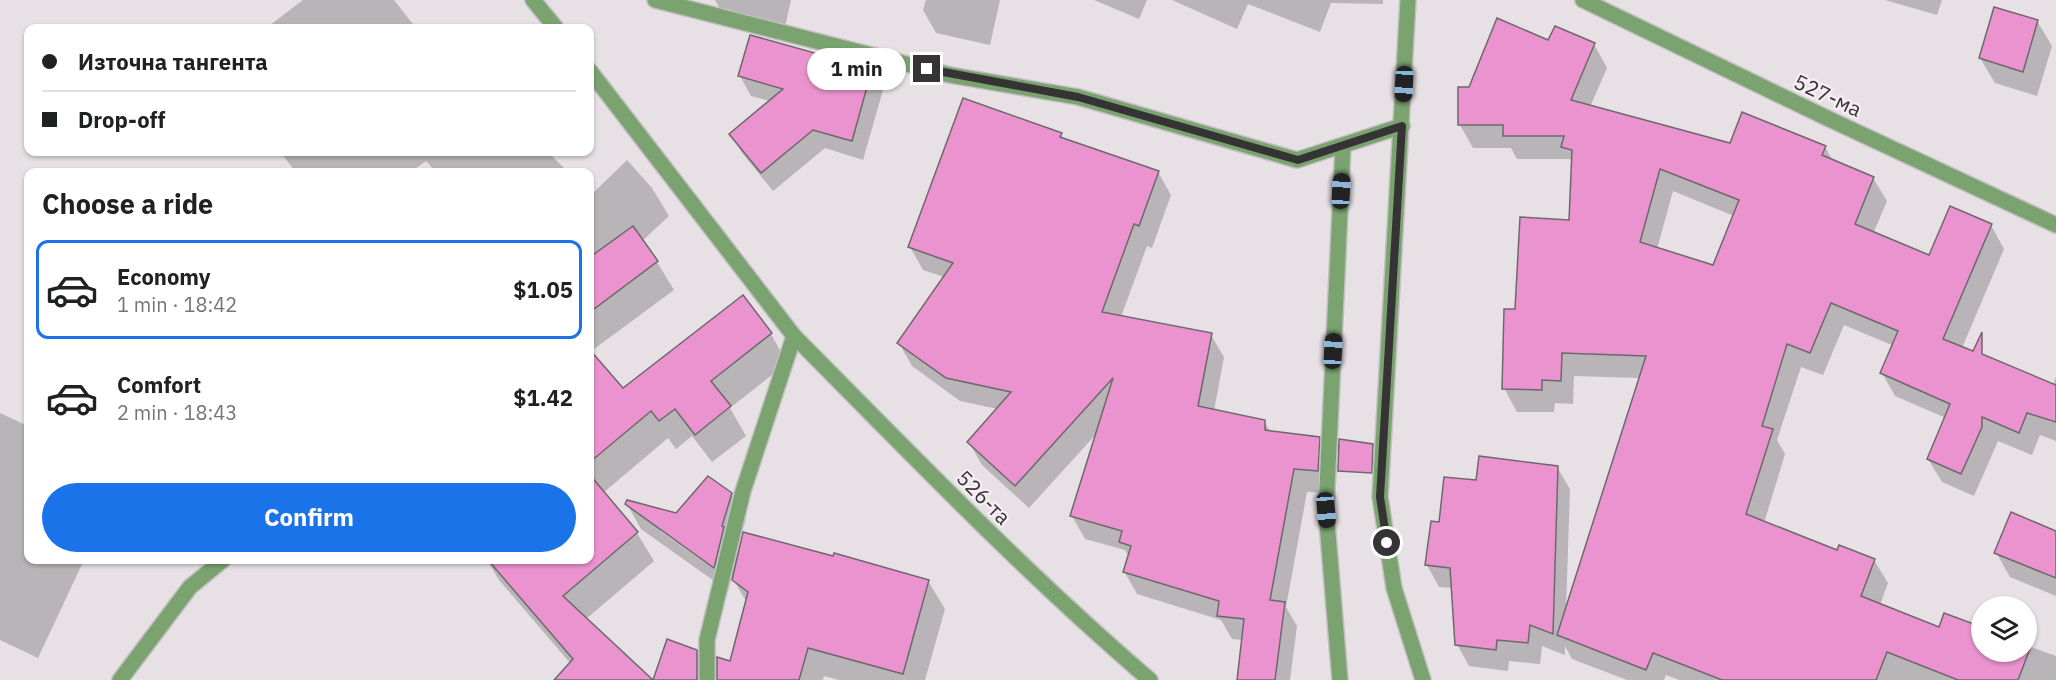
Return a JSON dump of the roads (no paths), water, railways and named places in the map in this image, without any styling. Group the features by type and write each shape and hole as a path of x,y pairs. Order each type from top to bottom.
{"street":[{"path":"533,0 553,24"},
{"path":"655,0 950,75 1078,97 1298,160 1402,126"},
{"path":"1408,0 1380,497 1394,588 1423,680"},
{"name":"527-ма","path":"1583,0 2056,225"},
{"name":"526-та","path":"594,76 794,336 970,514 1098,635 1150,680"},
{"path":"1340,680 1326,510 1342,146"},
{"path":"707,680 707,640 743,490 794,336"},
{"path":"120,680 190,587 218,564"}]}
